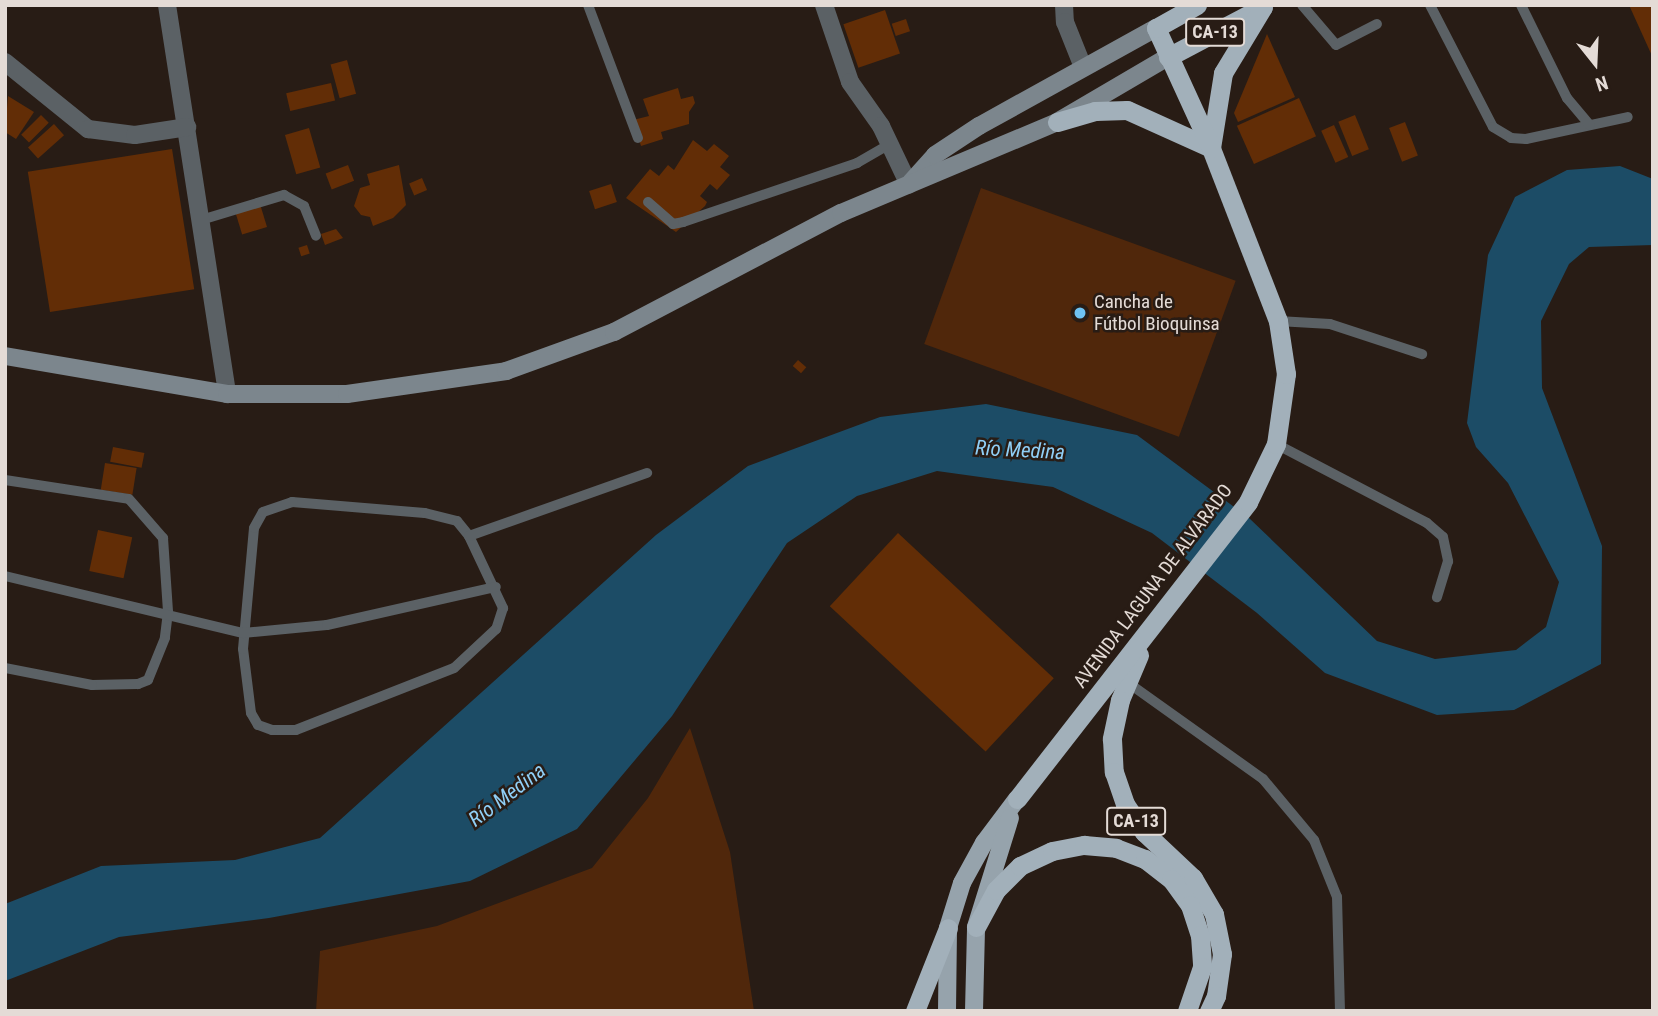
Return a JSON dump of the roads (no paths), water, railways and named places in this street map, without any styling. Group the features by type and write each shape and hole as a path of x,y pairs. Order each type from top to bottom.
{"highway":[{"name":"CA-13","path":"1156,28 1198,5"},
{"name":"CA-13","path":"1168,57 1264,6"},
{"path":"1057,122 1095,111 1127,110 1211,148 1223,73 1264,6"},
{"name":"AVENIDA LAGUNA DE ALVARADO","path":"1017,799 1248,502 1276,444 1286,374 1278,321 1211,148 1156,28"},
{"name":"CA-13","path":"1161,615 1127,682 1112,739 1114,772 1125,804 1144,832 1193,878 1214,914 1222,954 1209,1011"},
{"path":"976,927 996,890 1020,866 1052,852 1084,845 1116,848 1145,859 1177,888 1189,905 1200,935 1202,967 1187,1011"},
{"path":"915,1009 948,928"}],"main road":[{"path":"909,185 935,155 1083,67 1156,28"},
{"path":"5,356 227,394 347,394 506,371 614,332 841,213 1057,122 1168,57"},
{"name":"AVENIDA LAGUNA DE ALVARADO","path":"974,1011 976,927 985,886 1017,799"},
{"name":"AVENIDA LAGUNA DE ALVARADO","path":"947,1011 948,928 962,883 984,843 1017,799"}],"street":[{"path":"167,5 227,394"},
{"path":"824,5 850,82 890,144 909,185"},
{"path":"1064,5 1065,22 1083,67"},
{"path":"5,62 88,129 135,135 187,127"}],"lane":[{"path":"588,5 638,138"},
{"path":"1302,5 1336,45 1348,43 1377,23"},
{"path":"1430,5 1493,127 1510,138 1526,139 1628,117"},
{"path":"1521,5 1567,98 1590,125"},
{"path":"648,202 673,224 683,222 857,163 890,144"},
{"path":"201,220 284,195 304,206 316,236"},
{"path":"1278,321 1330,324 1422,354"},
{"path":"1276,444 1427,523 1443,537 1448,561 1437,597"},
{"path":"469,536 647,473"},
{"path":"5,480 129,499 163,538 168,612 165,638 148,680 138,684 92,685 5,668"},
{"path":"292,502 425,513 457,521 469,536 496,587 503,608 496,629 454,668 296,730 272,730 258,725 251,713 243,633 254,528 263,512 275,505 292,502"},
{"path":"5,576 168,612 243,633 327,625 496,587"},
{"path":"1127,682 1263,779 1314,841 1337,897 1340,1011"}],"water":[{"name":"Río Medina","path":"1620,166 1653,179 1653,245 1589,247 1569,264 1541,321 1542,388 1602,546 1601,664 1514,710 1437,715 1325,673 1257,613 1152,533 1053,487 937,471 857,496 787,543 672,716 577,829 470,881 269,918 119,937 5,981 5,904 101,866 235,860 320,838 656,535 748,466 880,417 986,404 1137,435 1249,518 1377,641 1435,659 1516,650 1546,627 1559,582 1508,483 1476,447 1467,423 1488,255 1515,197 1567,170"}],"place":[{"name":"Cancha de Fútbol Bioquinsa","path":"1080,313"}]}
